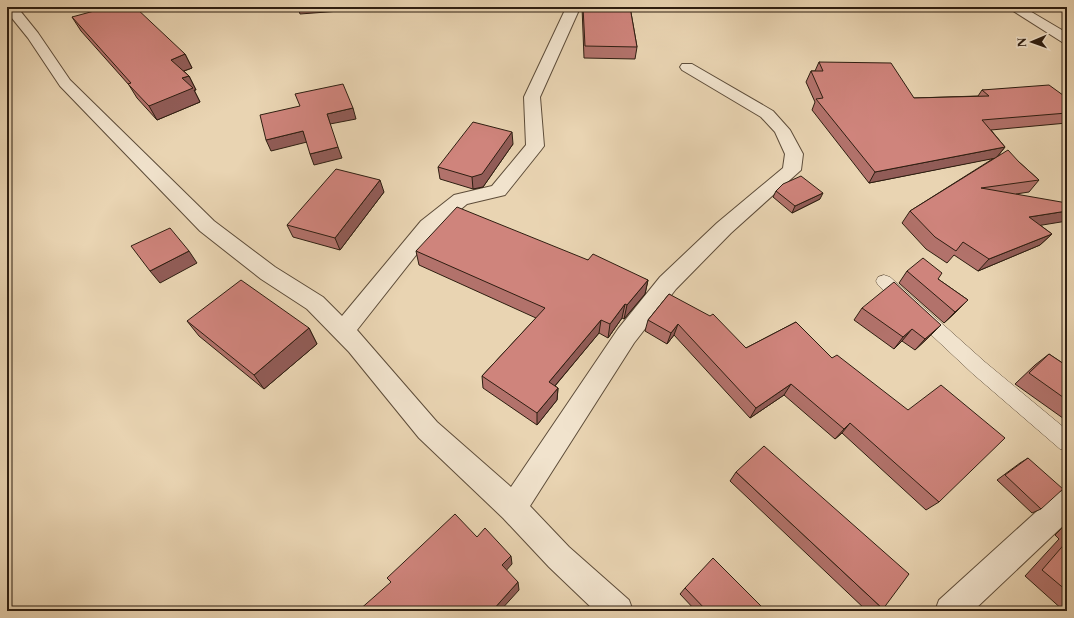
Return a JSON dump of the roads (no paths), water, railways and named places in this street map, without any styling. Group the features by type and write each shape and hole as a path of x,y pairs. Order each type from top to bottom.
{"street":[{"path":"10,7 33,36 65,83 206,226 268,273 315,303 357,345 428,430 512,508 559,557 618,611"},
{"path":"1014,7 1067,39"},
{"path":"343,331 428,226 461,199 498,191 535,146 532,97 572,10"},
{"path":"512,508 626,336 668,283 724,228 792,170 794,154 782,130 767,114 687,67"},
{"path":"950,611 1067,503"}],"lane":[{"path":"884,281 979,368 1067,442"}]}
